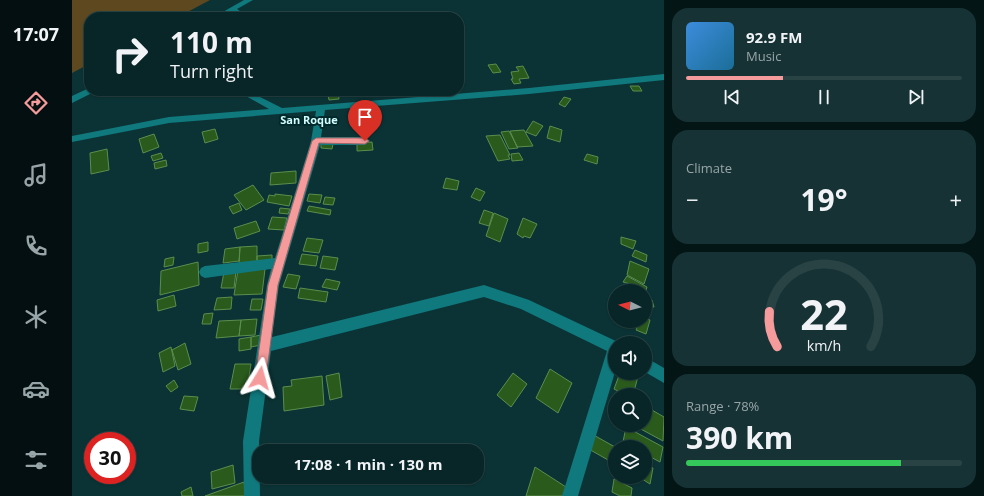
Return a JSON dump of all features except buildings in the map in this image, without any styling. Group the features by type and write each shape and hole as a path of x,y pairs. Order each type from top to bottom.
{"street":[{"path":"227,12 249,0"},
{"path":"232,9 236,12"},
{"path":"464,96 664,77"},
{"path":"72,100 84,93"},
{"path":"251,96 279,110"},
{"path":"72,139 169,120 459,96"},
{"path":"252,496 251,441 273,285 316,141 321,107"},
{"path":"316,141 365,141"},
{"path":"205,272 279,263"},
{"path":"265,346 484,291 524,304 615,348 570,496"},
{"path":"652,368 664,376"}],"shaded area":[{"path":"72,0 210,0 187,12 84,12 84,67 72,73"}],"district":[{"name":"San Roque","path":"309,119"}],"route":[{"path":"260,378 273,285 316,141 365,141"}]}
